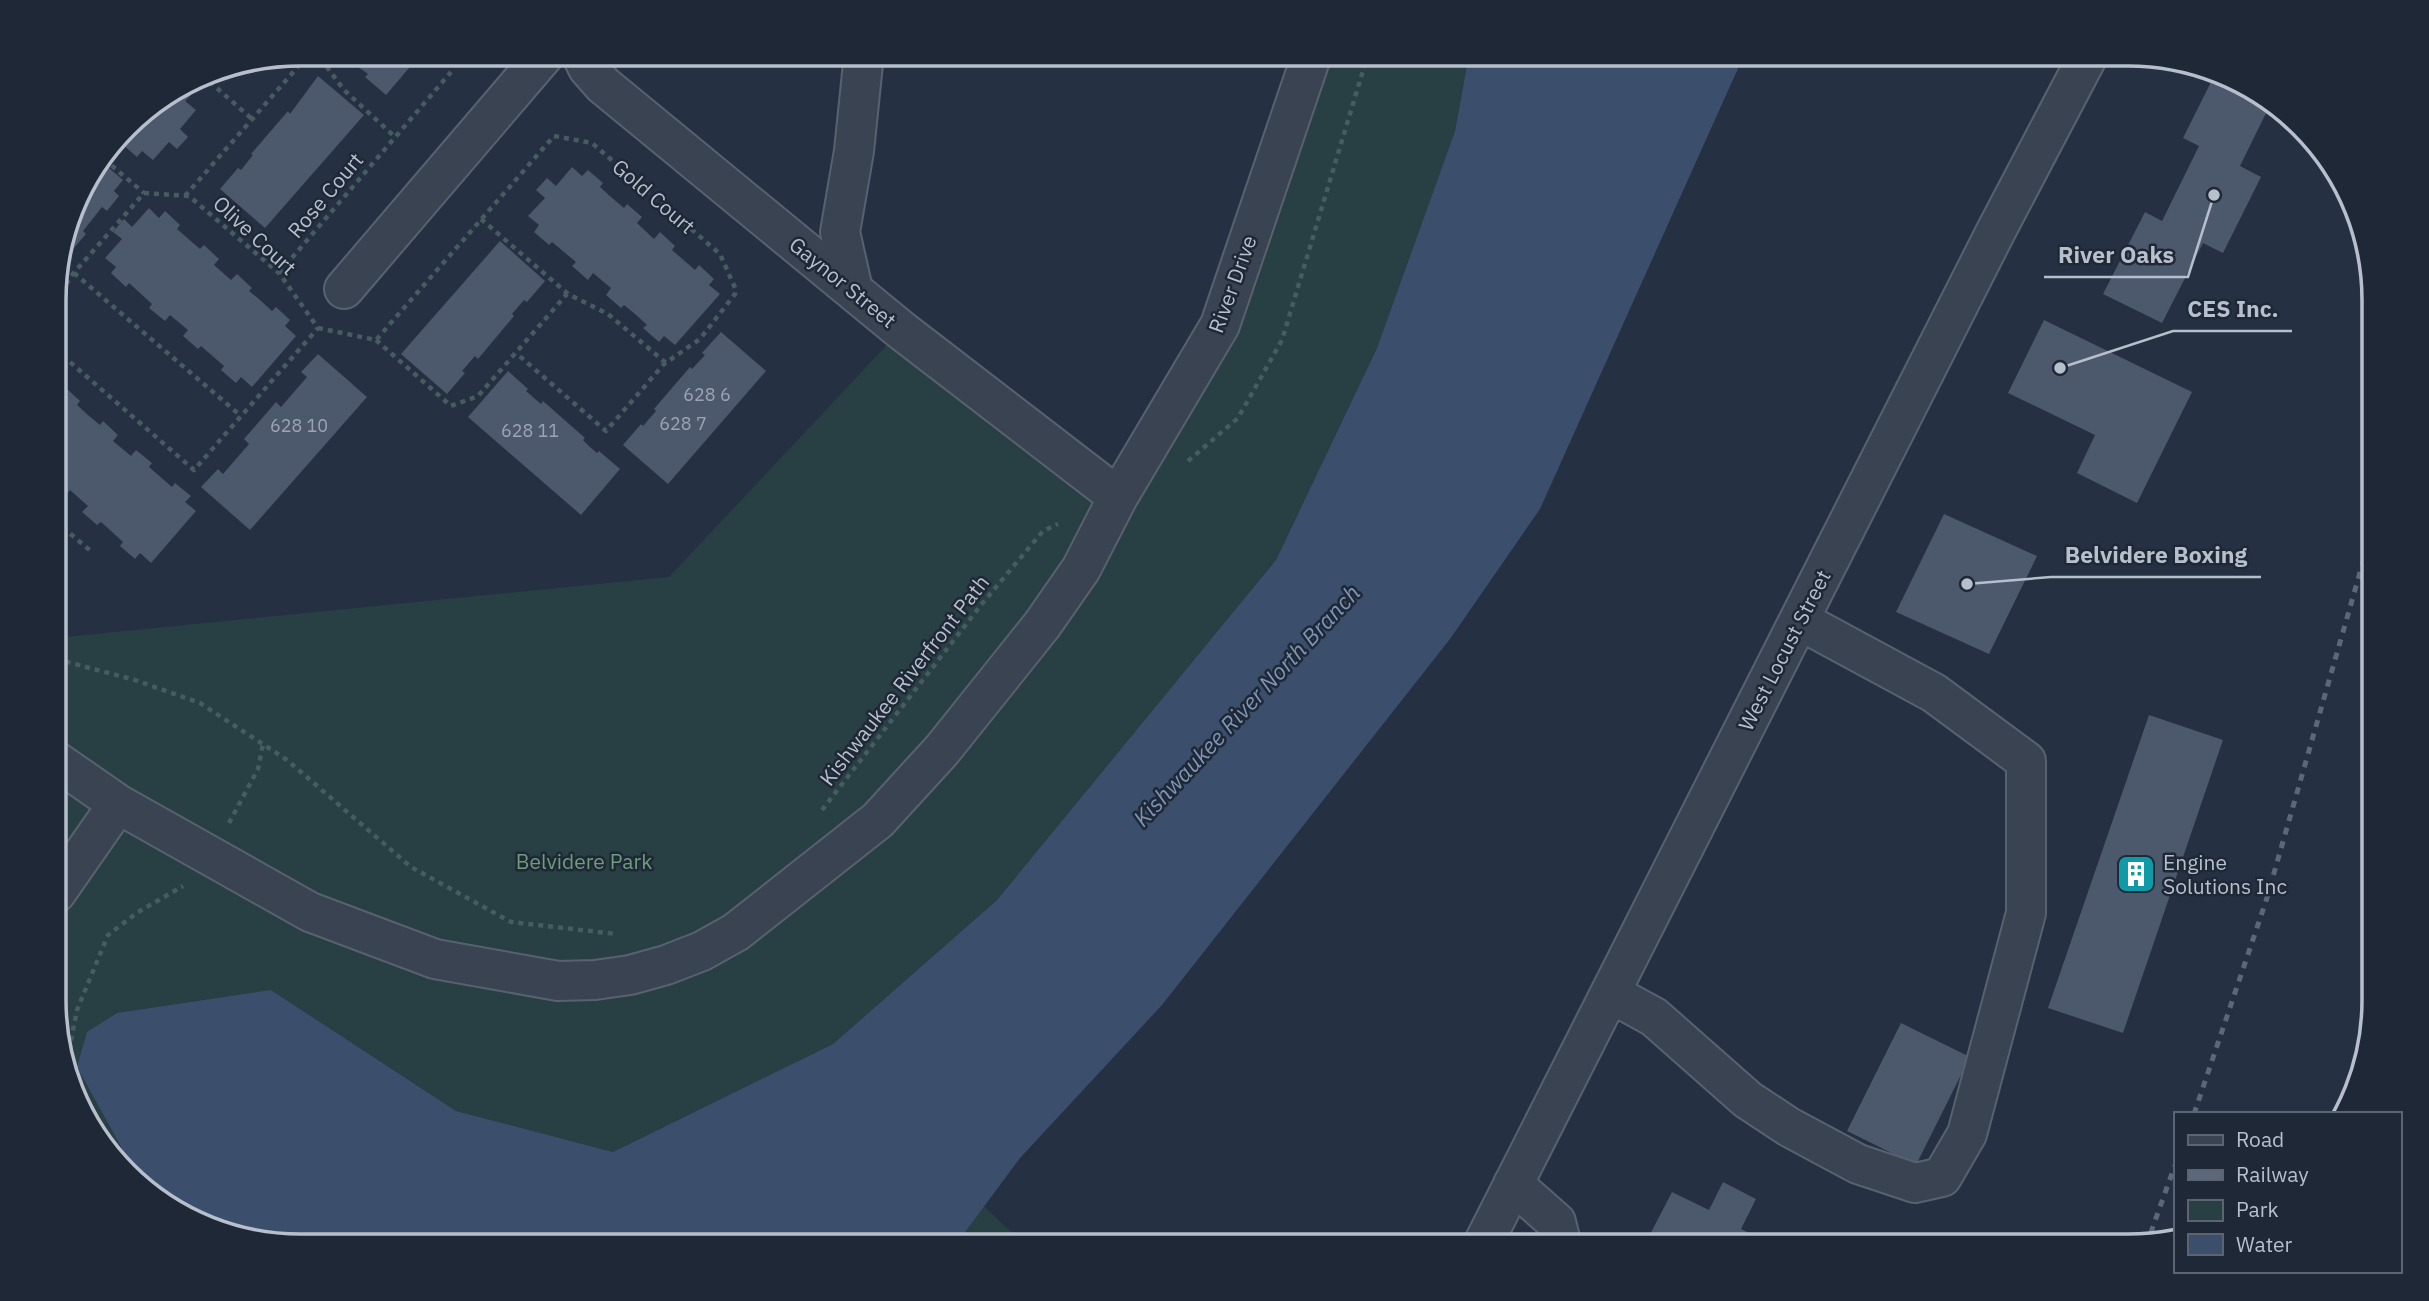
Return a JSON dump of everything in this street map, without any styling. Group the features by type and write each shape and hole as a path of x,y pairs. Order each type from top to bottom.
{"street":[{"path":"344,289 535,66"},
{"name":"Gaynor Street","path":"587,66 603,85 853,290 1118,497"},
{"path":"853,290 840,232 854,151 863,66"},
{"name":"River Drive","path":"66,768 118,804 310,912 435,959 558,981 607,978 666,965 702,951 736,932 878,820 942,750 1042,625 1081,569 1118,497 1220,326 1308,66"},
{"name":"West Locust Street","path":"1488,1234 1996,231 2083,66"},
{"path":"1610,993 1654,1017 1748,1100 1789,1127 1858,1164 1914,1183 1942,1177 1966,1134 2026,914 2026,761 1934,693 1799,620"},
{"path":"66,878 118,804"},
{"path":"1513,1184 1556,1222 1559,1234"}],"path":[{"path":"184,196 299,66"},
{"path":"325,66 344,90 395,137"},
{"path":"1182,466 1238,418 1282,340 1364,66"},
{"name":"Rose Court","path":"279,273 451,72"},
{"path":"212,84 252,118"},
{"name":"Gold Court","path":"376,340 554,136 592,144 720,254 736,290 700,339 666,363 606,431 516,353"},
{"path":"67,283 144,194 110,165"},
{"name":"Olive Court","path":"144,194 189,196 279,273 318,328"},
{"path":"481,219 567,294 608,314 666,363"},
{"path":"74,273 241,416"},
{"path":"67,359 194,470 318,328 376,340 451,406 478,396 567,294"},
{"name":"Kishwaukee Riverfront Path","path":"818,815 981,605 1043,531 1118,497"},
{"path":"67,530 92,552"},
{"path":"66,662 135,680 200,703 287,760 411,867 510,922 624,935"},
{"path":"70,1043 77,1010 108,935 138,912 182,888 211,856 258,769 263,744"}],"green space":[{"name":"Belvidere Park","path":"1308,66 1467,66 1455,131 1377,348 1276,560 997,900 833,1044 613,1152 456,1111 271,990 131,1162 115,1143 84,1090 68,1031 67,637 669,577 901,330 1118,497 1220,325"},
{"path":"984,1206 1013,1234 964,1234"}],"water":[{"name":"Kishwaukee River North Branch","path":"1467,66 1739,66 1540,509 1450,639 1162,1005 1020,1158 964,1234 270,1233 240,1227 197,1210 146,1177 126,1155 77,1067 87,1032 117,1013 271,990 456,1111 613,1152 833,1044 997,900 1276,560 1377,348 1455,131"}],"building":[{"path":"357,66 411,66 386,95 365,77 368,74"},
{"path":"318,76 364,115 265,228 220,189 238,168 241,170 253,155 251,154 288,111 290,114"},
{"path":"2211,82 2246,98 2267,112 2240,166 2261,177 2223,253 2203,243 2162,323 2103,294 2145,212 2162,221 2199,146 2183,138"},
{"path":"190,94 185,101 196,110 180,129 188,137 177,149 169,142 153,160 142,151 137,157 125,146 146,124"},
{"path":"572,167 582,176 588,170 603,183 600,187 611,197 624,208 627,204 642,217 637,223 654,239 660,232 675,246 672,250 695,270 699,265 714,279 709,285 720,294 675,345 664,336 659,342 643,328 647,325 635,314 624,305 621,308 606,295 611,288 593,273 588,280 572,266 576,262 552,242 549,245 534,232 539,225 528,216 545,198 536,190 547,178 556,186"},
{"path":"108,168 123,180 114,191 119,196 107,211 102,207 83,231 86,234 73,249 84,211"},
{"path":"149,208 159,218 165,211 180,225 177,229 200,249 204,245 219,259 214,265 231,280 237,274 252,288 249,291 272,311 276,307 290,320 285,326 296,336 252,387 241,377 236,383 221,370 224,366 201,346 198,349 183,336 188,330 170,315 165,321 149,308 152,304 129,283 126,287 111,273 116,267 105,258 122,239 113,232 124,219 132,227"},
{"path":"500,241 545,281 527,302 524,300 478,359 475,356 447,394 401,354"},
{"path":"2044,320 2192,392 2137,503 2077,473 2095,435 2008,393"},
{"path":"721,332 766,371 668,484 623,445 656,411 654,409 690,367 692,369 705,355 702,353"},
{"path":"318,354 367,397 250,530 201,487 218,469 223,474 249,444 244,439 276,402 281,407 307,377 301,372"},
{"path":"508,371 528,389 526,391 541,404 543,401 585,438 583,440 590,447 620,469 581,515 468,417"},
{"path":"67,389 80,401 77,405 88,415 100,425 103,421 118,435 113,441 131,456 136,450 152,463 149,467 172,487 175,483 191,496 185,502 196,511 151,563 140,553 135,559 120,546 123,542 101,522 97,525 82,512 88,506 70,490 67,494"},
{"path":"1944,514 2037,556 1989,654 1896,612"},
{"name":"Engine Solutions Inc","path":"2149,715 2223,740 2123,1033 2048,1008"},
{"path":"1901,1023 1970,1057 1916,1165 1847,1131"},
{"path":"1723,1182 1756,1199 1741,1229 1751,1234 1650,1234 1672,1192 1709,1210"}],"railway":[{"path":"2195,1112 2266,901 2362,565"},
{"path":"2151,1233 2174,1168"}],"place":[{"name":"River Oaks","path":"2214,195"},
{"name":"CES Inc.","path":"2060,368"},
{"name":"Belvidere Boxing","path":"1967,584"},
{"name":"Engine Solutions Inc","path":"2136,874"}]}
